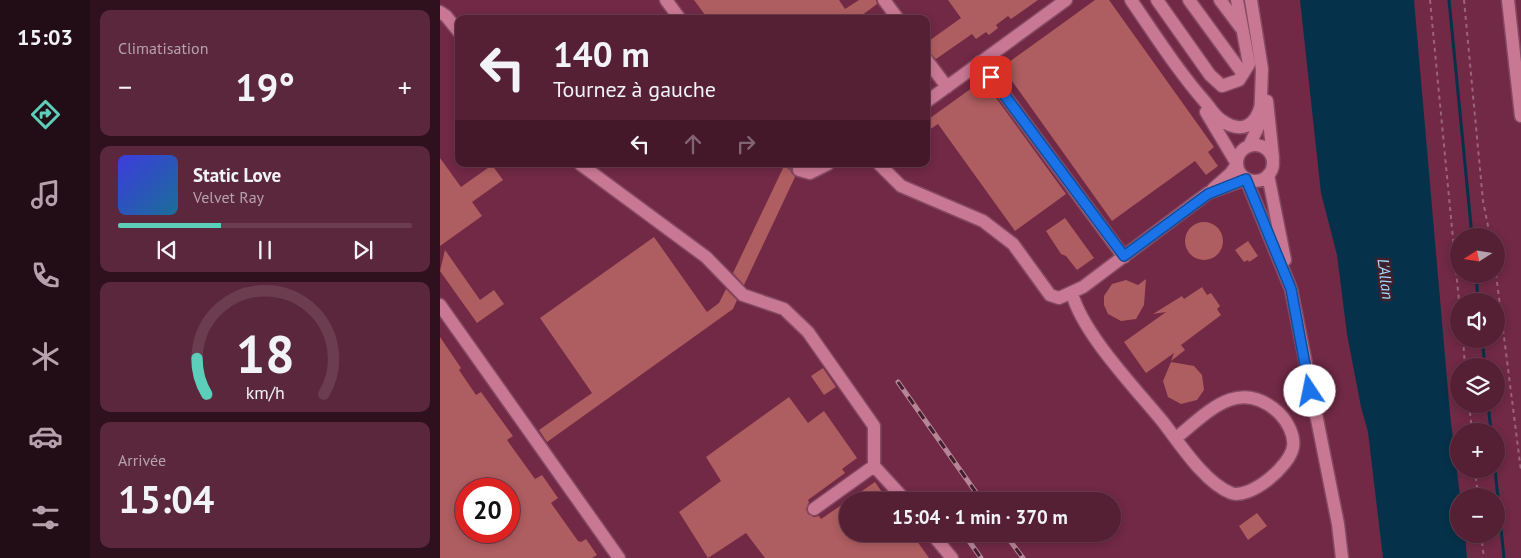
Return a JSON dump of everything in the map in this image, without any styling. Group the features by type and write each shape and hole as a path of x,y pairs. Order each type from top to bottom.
{"street":[{"path":"666,0 677,15"},
{"path":"884,0 895,15"},
{"path":"930,99 1066,0"},
{"path":"1131,0 1193,88 1220,120 1246,127 1253,124 1260,105"},
{"path":"1157,0 1216,83 1228,86 1239,80 1254,67"},
{"path":"1189,0 1254,67"},
{"path":"1220,0 1242,30"},
{"path":"1208,194 1246,179 1258,181 1272,170 1273,158 1254,67 1242,30 1237,0"},
{"path":"882,167 901,186 983,221 1013,244 1050,295 1059,298 1072,293 1208,194 1231,173 1237,164 1240,153 1249,146 1258,132 1260,105 1254,67 1251,0"},
{"path":"1508,0 1521,116"},
{"path":"440,12 455,27"},
{"path":"980,62 1124,256"},
{"path":"930,64 947,87"},
{"path":"1193,88 1237,164 1238,170 1246,179 1291,289"},
{"path":"1249,146 1255,145 1266,148 1273,158"},
{"path":"584,167 706,258 743,295 784,309 808,332 874,426 874,466 898,492"},
{"path":"799,170 810,173 822,167"},
{"path":"1268,175 1343,555"},
{"path":"1072,293 1076,310 1093,335 1205,474 1232,494 1248,493 1280,471 1293,447 1290,428 1281,415 1265,401 1246,397 1216,405 1176,438"},
{"path":"440,305 619,558"},
{"path":"440,312 473,353"},
{"path":"814,509 874,466"},
{"path":"939,542 952,558"}],"path":[{"path":"1430,0 1458,293"},
{"path":"1464,0 1484,201 1489,228"},
{"path":"1497,283 1521,471"},
{"path":"1483,543 1484,558"}],"water":[{"name":"L'Allan","path":"1300,0 1414,0 1451,423 1450,478 1458,478 1459,488 1450,488 1450,543 1466,543 1467,558 1383,558 1368,432 1361,407 1347,334 1337,255 1321,193"}],"building":[{"path":"694,0 839,0 845,9 859,0 876,0 877,4 862,15 705,15"},
{"path":"948,0 1038,0 1011,19 1008,16 996,25 998,28 989,35 986,32 976,39 972,34 936,59 930,54 930,40 961,18"},
{"path":"1095,0 1109,0 1214,147 1208,152 1218,166 1206,175 1195,161 1112,221 1002,67"},
{"path":"983,80 1066,194 1015,231 938,124 930,129 930,118"},
{"path":"440,158 461,187 489,167 493,167 503,180 472,202 482,216 440,246"},
{"path":"784,167 793,167 791,172 795,177 744,285 733,273"},
{"path":"1065,218 1094,258 1077,270 1066,256 1061,254 1046,231"},
{"path":"1204,222 1217,228 1223,241 1217,254 1204,260 1191,254 1185,241 1191,228"},
{"path":"654,237 707,312 719,303 726,289 737,300 733,309 547,442 539,430 592,393 540,318"},
{"path":"1248,241 1258,256 1249,262 1248,260 1244,262 1235,250"},
{"path":"445,250 480,300 494,290 504,304 477,323 440,271"},
{"path":"1146,279 1144,305 1136,319 1121,321 1108,314 1104,305 1104,296 1112,284 1126,280 1138,285"},
{"path":"1202,287 1207,295 1211,293 1220,306 1217,309 1221,315 1181,345 1185,350 1171,361 1174,353 1146,373 1124,342 1166,312 1153,314 1182,296 1184,299"},
{"path":"440,337 476,395 481,392 513,436 507,440 535,479 542,475 558,498 551,503 578,541 581,542 586,539 597,555 592,558 440,558"},
{"path":"1171,362 1194,366 1202,375 1204,390 1197,400 1181,404 1168,397 1163,381"},
{"path":"823,368 836,387 824,395 811,376"},
{"path":"789,397 808,423 824,411 857,458 842,469 845,473 808,500 806,509 808,514 814,517 819,516 821,519 839,507 839,542 918,542 929,558 765,558 746,533 708,558 679,512 721,481 706,457"},
{"path":"875,482 882,492 860,492"},
{"path":"1257,513 1267,526 1248,540 1239,526"}],"waterway":[{"path":"1449,0 1471,228"},
{"path":"1477,283 1477,293"},
{"path":"1483,348 1484,358"},
{"path":"1489,413 1490,423"},
{"path":"1496,478 1504,558"}],"tunnel":[{"path":"795,167 799,170"}],"railway":[{"path":"898,382 976,492"},
{"path":"970,542 981,558"},
{"path":"1011,542 1023,558"}],"route":[{"path":"991,77 1124,256 1208,194 1246,179 1291,289 1310,391"}]}
